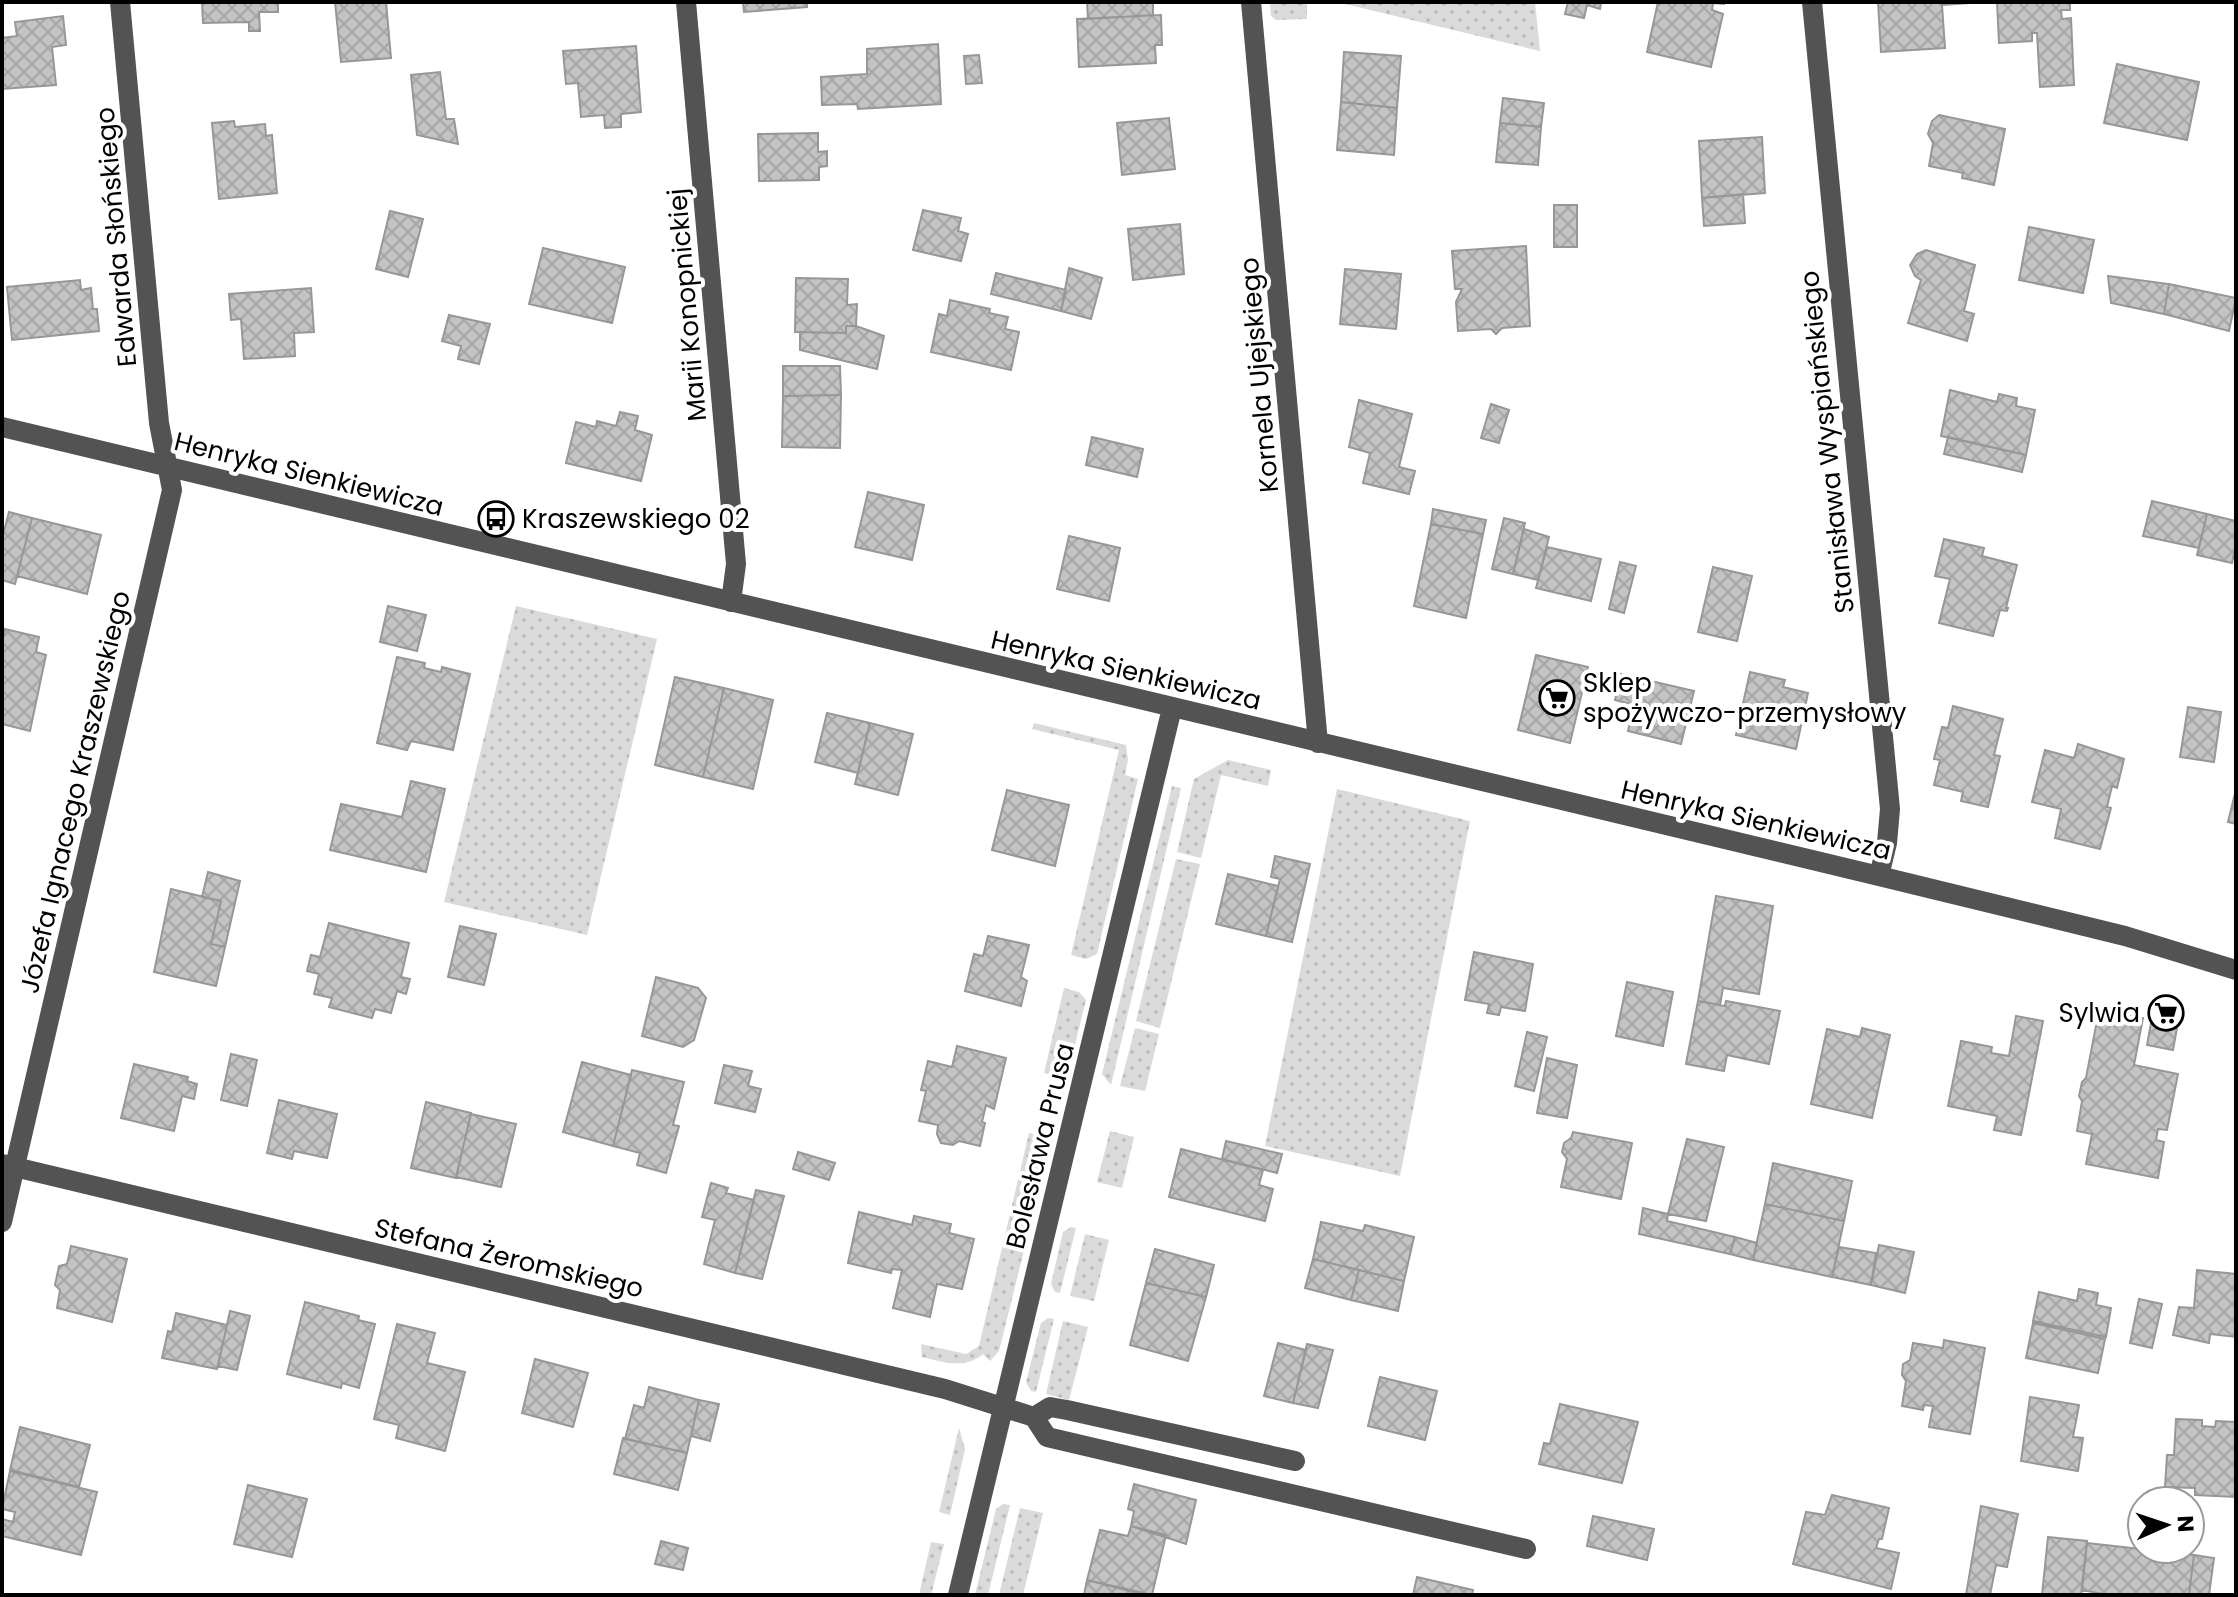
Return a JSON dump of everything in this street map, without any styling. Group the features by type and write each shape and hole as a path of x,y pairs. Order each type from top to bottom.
{"street":[{"name":"Edwarda Słońskiego","path":"120,2 159,423 167,467"},
{"name":"Marii Konopnickiej","path":"686,2 736,564 731,602"},
{"name":"Kornela Ujejskiego","path":"1251,2 1318,743"},
{"name":"Stanisława Wyspiańskiego","path":"1812,2 1890,809 1887,843 1879,876"},
{"name":"Henryka Sienkiewicza","path":"2,427 1879,876 2125,936 2236,970"},
{"name":"Józefa Ignacego Kraszewskiego","path":"2,1222 8,1165 172,490 167,467"},
{"name":"Bolesława Prusa","path":"958,1595 1172,708"},
{"name":"Stefana Żeromskiego","path":"8,1165 945,1389 1034,1417"},
{"path":"1295,1461 1050,1407 1034,1417 1047,1437 1526,1549"}],"shaded area":[{"path":"1270,2 1307,2 1307,19 1276,20 1271,16"},
{"path":"1337,2 1535,2 1540,51"},
{"path":"516,606 657,639 587,935 444,902"},
{"path":"1034,723 1126,745 1128,760 1125,775 1138,779 1097,954 1086,959 1071,955 1119,750 1032,729"},
{"path":"1228,760 1271,770 1268,786 1221,775 1201,858 1177,852 1194,779"},
{"path":"1172,786 1181,788 1111,1085 1102,1074"},
{"path":"1337,789 1470,821 1400,1176 1265,1146"},
{"path":"1176,859 1200,864 1160,1028 1136,1021"},
{"path":"1064,988 1079,992 1086,1000 1068,1073 1059,1077 1044,1073"},
{"path":"1135,1028 1159,1034 1145,1091 1120,1086"},
{"path":"1110,1131 1134,1137 1122,1188 1097,1182"},
{"path":"1029,1133 1052,1138 999,1351 990,1361 983,1354 961,1363 922,1357 921,1344 966,1354 979,1346"},
{"path":"1071,1227 1076,1228 1060,1293 1055,1292 1051,1284 1063,1232"},
{"path":"1085,1234 1109,1240 1094,1301 1070,1296"},
{"path":"1048,1318 1054,1319 1036,1392 1031,1391 1026,1382 1041,1323"},
{"path":"1063,1321 1088,1327 1069,1400 1046,1394"},
{"path":"959,1428 965,1449 950,1515 939,1512"},
{"path":"1003,1504 1010,1505 988,1595 975,1595 996,1509"},
{"path":"1020,1508 1043,1513 1023,1595 999,1595"},
{"path":"931,1542 944,1544 931,1595 919,1595"}],"building":[{"path":"202,2 278,2 278,12 259,12 260,31 249,31 249,22 203,23"},
{"path":"335,2 386,2 391,58 341,62"},
{"path":"743,2 807,2 807,7 744,12"},
{"path":"1087,2 1153,2 1153,15 1088,19"},
{"path":"1568,2 1601,2 1600,9 1587,5 1584,18 1565,14"},
{"path":"1658,2 1717,2 1725,4 1713,3 1712,10 1723,14 1711,67 1647,52"},
{"path":"1878,2 1984,2 1942,5 1945,48 1881,52"},
{"path":"1997,2 2070,2 2070,10 2061,10 2062,19 2071,18 2074,85 2040,87 2037,33 2032,33 2032,41 1999,43"},
{"path":"1161,15 1162,45 1155,45 1156,63 1079,67 1077,19"},
{"path":"63,16 66,45 52,47 56,85 2,89 2,38 17,36 15,22"},
{"path":"938,44 941,104 858,109 857,104 822,105 821,77 867,74 867,49"},
{"path":"636,46 641,112 621,114 621,127 605,128 604,115 581,117 578,83 566,84 563,51"},
{"path":"1344,52 1401,56 1397,108 1341,102"},
{"path":"979,55 982,83 966,84 964,56"},
{"path":"2117,64 2199,82 2187,140 2104,123"},
{"path":"440,72 446,119 454,119 458,144 417,135 411,75"},
{"path":"1503,98 1544,103 1541,127 1500,123"},
{"path":"1341,102 1397,108 1394,155 1337,150"},
{"path":"1939,115 2005,129 1994,185 1962,178 1963,173 1929,166 1933,143 1928,134 1932,121"},
{"path":"1169,118 1175,169 1122,175 1117,123"},
{"path":"234,121 235,127 265,124 266,136 272,135 277,193 219,199 212,123"},
{"path":"1500,123 1541,127 1538,165 1496,162"},
{"path":"818,133 818,152 827,151 827,166 819,167 819,180 759,181 758,134"},
{"path":"1762,137 1765,193 1702,198 1699,141"},
{"path":"1743,194 1745,223 1704,226 1702,198"},
{"path":"1554,205 1577,205 1577,247 1554,247"},
{"path":"923,210 961,218 958,231 968,234 961,261 913,250"},
{"path":"390,211 423,219 408,277 376,269"},
{"path":"1180,224 1184,274 1133,280 1128,229"},
{"path":"2029,227 2094,240 2083,293 2019,280"},
{"path":"1526,246 1530,326 1502,328 1496,334 1491,329 1458,331 1456,302 1462,289 1455,289 1452,251"},
{"path":"543,248 625,267 612,323 529,304"},
{"path":"1926,250 1975,265 1964,311 1974,314 1967,341 1908,323 1921,280 1915,276 1910,265 1917,254"},
{"path":"1069,268 1102,278 1091,319 1061,311"},
{"path":"1345,269 1401,274 1396,329 1340,324"},
{"path":"996,273 1066,290 1061,311 991,294"},
{"path":"2108,276 2169,284 2164,314 2111,303"},
{"path":"796,278 848,279 847,305 857,304 856,326 846,326 846,333 795,332"},
{"path":"80,280 81,290 91,288 99,331 12,340 7,287"},
{"path":"2169,284 2236,298 2229,331 2164,314"},
{"path":"311,288 314,332 294,333 295,356 244,359 241,319 231,320 229,294"},
{"path":"950,300 990,309 989,313 1008,317 1005,329 1019,332 1011,370 931,352 939,314 947,316"},
{"path":"449,315 490,324 479,364 458,359 461,346 442,341"},
{"path":"846,326 856,326 884,336 877,369 800,350 800,332 846,333"},
{"path":"783,366 840,366 841,395 783,396"},
{"path":"1950,390 1997,402 1999,394 2017,398 2016,406 2035,410 2026,455 1941,436"},
{"path":"841,395 840,448 782,447 783,396"},
{"path":"1359,400 1412,414 1399,467 1415,471 1409,494 1363,483 1370,453 1349,447"},
{"path":"1491,404 1509,410 1499,443 1481,438"},
{"path":"620,412 638,416 635,430 652,435 641,481 566,463 576,422 596,427 597,421 616,426"},
{"path":"1092,437 1143,449 1137,477 1086,465"},
{"path":"1948,437 2026,455 2022,472 1944,454"},
{"path":"868,492 924,505 912,560 855,547"},
{"path":"2152,501 2207,514 2199,548 2143,536"},
{"path":"1433,509 1486,520 1483,534 1431,524"},
{"path":"9,512 32,518 15,584 2,580 2,539"},
{"path":"2207,514 2236,521 2232,563 2197,555"},
{"path":"32,518 101,535 87,594 17,576"},
{"path":"1504,518 1525,523 1513,574 1492,569"},
{"path":"1431,524 1483,534 1466,618 1414,606"},
{"path":"1524,529 1549,537 1538,580 1513,574"},
{"path":"1069,536 1120,548 1109,601 1057,589"},
{"path":"1944,539 1984,548 1982,556 2017,565 2007,611 2000,610 1993,636 1939,623 1950,579 1935,576"},
{"path":"1547,547 1601,559 1591,601 1536,588"},
{"path":"1620,562 1636,566 1624,613 1609,609"},
{"path":"1713,567 1752,576 1737,641 1698,632"},
{"path":"388,606 426,615 417,651 380,642"},
{"path":"5,629 39,637 36,652 46,655 30,731 2,724 2,642"},
{"path":"1536,655 1588,667 1570,743 1518,730"},
{"path":"397,657 425,663 424,668 441,672 442,667 470,674 453,750 411,741 407,750 377,743"},
{"path":"1750,672 1785,680 1783,687 1808,693 1796,749 1736,735"},
{"path":"1621,674 1694,691 1681,744 1628,731 1634,705 1615,700"},
{"path":"675,677 724,688 703,777 655,765"},
{"path":"724,688 773,700 753,789 703,777"},
{"path":"1953,706 2003,719 1994,755 2000,756 1988,807 1961,801 1963,792 1934,785 1940,760 1934,759 1942,727 1948,728"},
{"path":"2188,707 2221,712 2214,762 2180,757"},
{"path":"827,713 870,723 858,773 815,762"},
{"path":"870,723 913,734 898,795 855,784"},
{"path":"2078,744 2124,759 2117,788 2112,786 2107,807 2111,808 2100,849 2055,838 2061,809 2032,802 2045,750 2074,758"},
{"path":"411,781 445,789 426,872 330,850 341,804 402,817"},
{"path":"2236,789 2236,824 2228,822"},
{"path":"1007,790 1069,805 1055,866 992,850"},
{"path":"1275,856 1310,864 1292,942 1266,936 1280,879 1271,877"},
{"path":"208,872 240,881 225,947 211,944 221,901 202,897"},
{"path":"1228,874 1278,886 1266,936 1216,924"},
{"path":"171,889 221,901 211,944 225,947 216,986 154,972"},
{"path":"1716,896 1773,906 1759,994 1723,988 1720,1005 1698,1001"},
{"path":"329,923 409,943 401,977 410,979 406,994 397,991 391,1013 375,1009 372,1018 329,1007 332,998 314,994 319,974 307,971 311,955 320,957"},
{"path":"460,926 496,934 484,985 448,977"},
{"path":"988,936 1029,945 1021,977 1027,981 1021,1006 965,991 974,954 983,956"},
{"path":"1474,952 1533,964 1525,1011 1501,1007 1499,1015 1487,1013 1489,1004 1465,1000"},
{"path":"656,977 698,988 706,998 694,1040 683,1047 642,1036"},
{"path":"1627,982 1673,992 1663,1046 1616,1036"},
{"path":"1698,1001 1725,1006 1726,1001 1780,1011 1769,1064 1727,1055 1724,1071 1686,1064"},
{"path":"2155,1001 2181,1006 2173,1050 2147,1045"},
{"path":"2099,1010 2143,1018 2134,1065 2178,1074 2167,1130 2158,1129 2156,1140 2164,1142 2158,1178 2086,1164 2092,1134 2077,1131 2082,1101 2079,1096 2086,1078"},
{"path":"2016,1016 2043,1021 2021,1135 1994,1130 1997,1116 1948,1106 1961,1041 1992,1047 1991,1053 2009,1056"},
{"path":"1862,1028 1890,1035 1872,1118 1811,1104 1827,1029 1860,1037"},
{"path":"1527,1032 1547,1037 1534,1091 1515,1086"},
{"path":"957,1046 1006,1058 994,1109 986,1105 980,1146 959,1141 953,1145 941,1143 937,1134 938,1125 919,1121 926,1091 921,1090 928,1061 952,1067"},
{"path":"231,1054 257,1060 247,1106 221,1100"},
{"path":"1547,1058 1577,1065 1567,1118 1537,1113"},
{"path":"582,1062 631,1075 613,1146 563,1132"},
{"path":"134,1064 188,1077 187,1081 197,1084 194,1099 182,1096 174,1131 121,1118"},
{"path":"724,1065 752,1071 748,1086 761,1089 755,1112 715,1103"},
{"path":"632,1070 684,1082 673,1125 679,1126 666,1173 637,1165 640,1153 613,1146"},
{"path":"279,1100 337,1114 327,1158 294,1151 292,1159 267,1153"},
{"path":"426,1102 471,1113 456,1178 411,1168"},
{"path":"471,1114 516,1124 501,1187 456,1177"},
{"path":"1573,1132 1632,1143 1621,1199 1561,1187 1567,1159 1562,1152 1564,1143"},
{"path":"1687,1139 1724,1147 1706,1221 1668,1214"},
{"path":"1226,1141 1282,1154 1277,1173 1222,1159"},
{"path":"1181,1149 1263,1170 1259,1185 1273,1189 1265,1221 1169,1197"},
{"path":"798,1152 835,1163 829,1180 793,1169"},
{"path":"1773,1163 1852,1181 1844,1221 1765,1204"},
{"path":"711,1183 728,1188 726,1193 754,1200 735,1273 704,1264 715,1220 702,1217"},
{"path":"756,1190 784,1196 762,1279 735,1273"},
{"path":"1765,1204 1844,1221 1832,1277 1753,1260"},
{"path":"1643,1208 1668,1214 1667,1221 1735,1237 1730,1254 1639,1234"},
{"path":"859,1212 912,1225 914,1216 951,1224 949,1233 974,1239 962,1289 937,1284 930,1317 893,1308 902,1270 892,1269 891,1273 848,1263"},
{"path":"1321,1222 1363,1231 1365,1225 1414,1237 1404,1281 1313,1259"},
{"path":"1735,1237 1757,1243 1753,1260 1730,1254"},
{"path":"1879,1245 1914,1252 1905,1293 1871,1285"},
{"path":"71,1246 127,1259 112,1322 57,1308 60,1290 55,1285 59,1266 67,1264"},
{"path":"1839,1247 1876,1253 1871,1285 1832,1277"},
{"path":"1155,1249 1214,1265 1206,1297 1146,1283"},
{"path":"1313,1259 1359,1270 1351,1300 1305,1288"},
{"path":"1359,1270 1404,1281 1398,1311 1351,1300"},
{"path":"2197,1270 2236,1274 2236,1337 2210,1334 2209,1343 2173,1335 2179,1307 2194,1308"},
{"path":"1146,1283 1206,1297 1188,1361 1130,1345"},
{"path":"2079,1289 2098,1293 2096,1305 2111,1308 2106,1337 2033,1321 2039,1292 2077,1301"},
{"path":"2139,1299 2162,1304 2152,1348 2130,1343"},
{"path":"305,1302 359,1316 358,1320 375,1324 359,1388 342,1383 341,1388 287,1374"},
{"path":"230,1311 250,1316 237,1370 218,1366"},
{"path":"176,1313 227,1325 217,1369 162,1358"},
{"path":"2033,1323 2105,1339 2098,1373 2026,1358"},
{"path":"397,1324 435,1333 427,1363 465,1372 445,1451 396,1438 399,1425 374,1419"},
{"path":"1944,1340 1985,1348 1970,1434 1929,1427 1933,1406 1924,1405 1923,1410 1902,1406 1906,1381 1902,1375 1903,1364 1910,1360 1913,1343 1943,1348"},
{"path":"1278,1343 1306,1350 1293,1403 1264,1396"},
{"path":"1307,1344 1333,1350 1318,1408 1293,1403"},
{"path":"535,1359 588,1373 573,1427 522,1413"},
{"path":"1380,1377 1437,1391 1425,1440 1368,1426"},
{"path":"649,1387 699,1400 687,1453 625,1439 634,1405 644,1408"},
{"path":"2030,1397 2079,1405 2073,1437 2083,1438 2078,1471 2021,1461"},
{"path":"699,1400 719,1404 710,1441 691,1436"},
{"path":"1560,1404 1638,1422 1622,1483 1539,1464 1544,1443 1550,1444"},
{"path":"2176,1419 2202,1420 2202,1426 2215,1427 2216,1421 2236,1422 2236,1497 2206,1496 2206,1485 2165,1485 2167,1455 2174,1455"},
{"path":"20,1427 90,1445 79,1487 10,1470"},
{"path":"623,1438 687,1453 678,1490 614,1474"},
{"path":"10,1471 97,1492 81,1555 2,1536 2,1519 13,1522 15,1512 2,1509"},
{"path":"1134,1484 1196,1500 1186,1544 1131,1526 1134,1511 1128,1509"},
{"path":"248,1485 307,1499 292,1557 234,1544"},
{"path":"1832,1495 1889,1508 1882,1539 1879,1539 1876,1548 1899,1553 1891,1589 1793,1564 1806,1512 1825,1515"},
{"path":"1981,1506 2018,1514 2007,1567 1996,1565 1990,1595 1966,1595"},
{"path":"1593,1516 1654,1529 1647,1560 1587,1546"},
{"path":"1131,1526 1166,1535 1152,1595 1087,1580 1100,1530 1128,1536"},
{"path":"2048,1537 2087,1541 2081,1595 2042,1595"},
{"path":"661,1541 688,1548 683,1570 655,1564"},
{"path":"2087,1543 2126,1547 2126,1565 2193,1565 2189,1595 2108,1595 2082,1590"},
{"path":"2206,1557 2214,1558 2209,1595 2189,1595 2193,1565 2206,1565"},
{"path":"1417,1577 1473,1590 1472,1595 1413,1595"},
{"path":"1087,1580 1145,1595 1084,1595"}],"place":[{"name":"Kraszewskiego 02","path":"496,519"},
{"name":"Sklep spożywczo-przemysłowy","path":"1557,698"},
{"name":"Sylwia","path":"2166,1013"}]}
